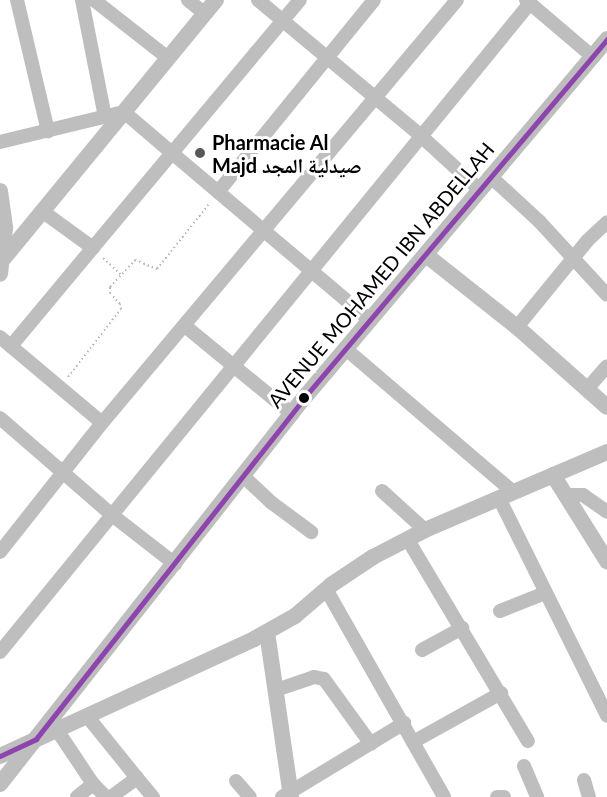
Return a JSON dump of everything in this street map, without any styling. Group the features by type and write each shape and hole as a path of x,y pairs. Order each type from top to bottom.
{"street":[{"path":"17,0 48,131"},
{"path":"82,0 105,117"},
{"path":"94,0 168,58"},
{"path":"188,0 205,14"},
{"path":"2,266 42,211 216,0"},
{"path":"258,0 374,97 485,183 574,258 607,295"},
{"path":"102,423 5,342 93,248 300,0"},
{"path":"218,192 374,0"},
{"path":"0,552 102,423 264,231 452,2"},
{"path":"0,652 234,367 528,2 593,57"},
{"name":"AVENUE MOHAMED IBN ABDELLAH","path":"0,784 292,414 607,39"},
{"path":"0,142 124,112"},
{"path":"124,112 371,321"},
{"path":"0,191 2,266"},
{"path":"42,211 93,248"},
{"path":"516,327 607,222"},
{"path":"426,255 516,327 607,407"},
{"path":"185,326 292,414"},
{"path":"347,350 506,495 545,593 607,716"},
{"path":"587,389 607,366"},
{"path":"0,418 112,515 175,564"},
{"path":"0,756 267,632 295,615 326,589 373,557 425,530 607,452"},
{"path":"553,475 607,561"},
{"path":"243,476 272,503 311,532"},
{"path":"382,491 425,530"},
{"path":"565,495 583,495 607,512"},
{"path":"408,540 528,741"},
{"path":"326,589 444,797"},
{"path":"501,611 545,593"},
{"path":"422,650 462,628"},
{"path":"267,632 288,795 404,723"},
{"path":"276,690 315,677 324,679 371,744"},
{"path":"413,742 501,693"},
{"path":"87,716 153,797"},
{"path":"57,730 93,784 109,797 137,778"},
{"path":"524,766 537,797"},
{"path":"584,780 589,797"},
{"path":"236,781 250,797"},
{"path":"77,797 93,784"},
{"path":"497,797 504,797"}],"path":[{"path":"60,387 121,309 109,289 135,260 158,269 218,192"},
{"path":"93,248 121,275"}],"transit line":[{"path":"0,756 36,739 304,398 607,39"}],"place":[{"name":"Pharmacie Al Majd صيدلية المجد","path":"200,153"}]}
